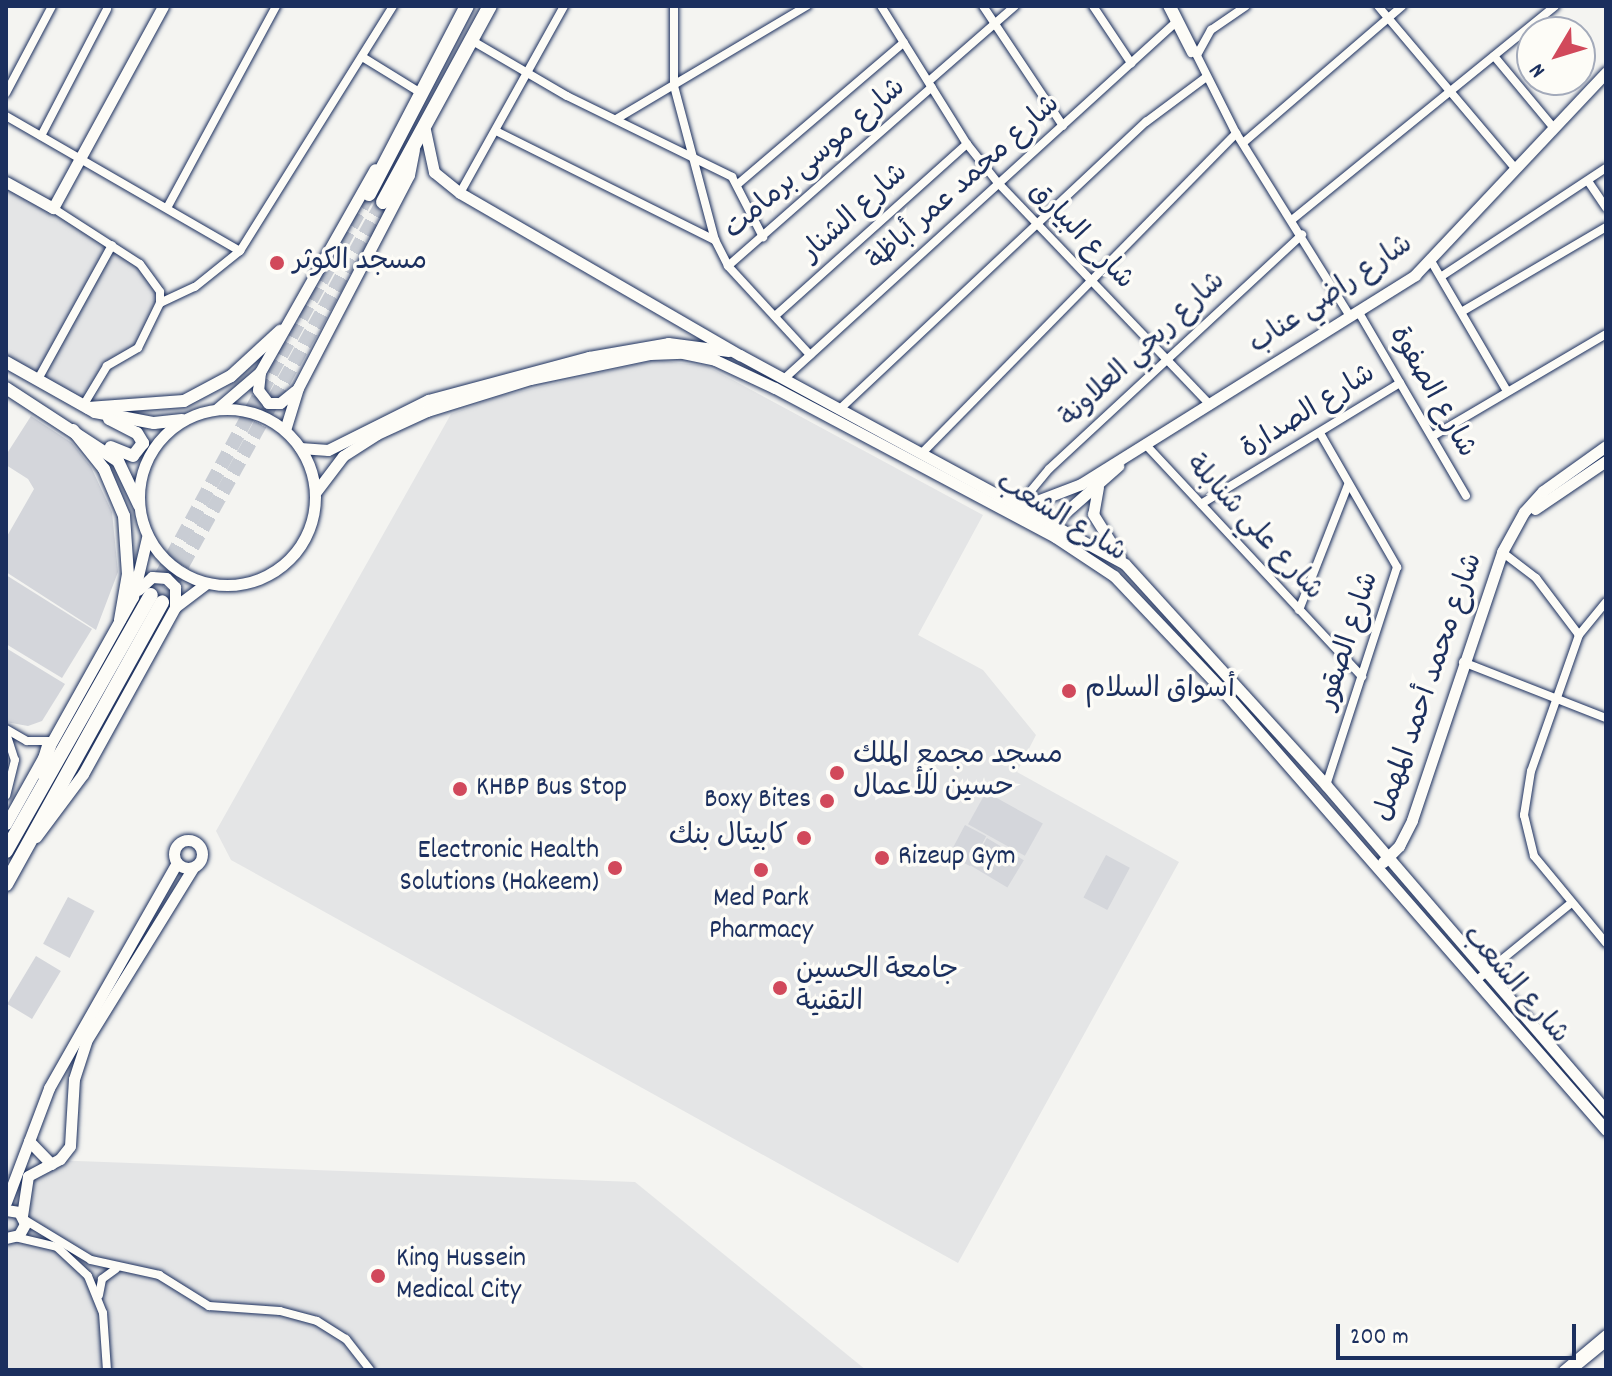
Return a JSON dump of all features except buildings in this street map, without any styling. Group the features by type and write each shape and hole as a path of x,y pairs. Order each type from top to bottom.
{"highway":[{"path":"369,194 467,6"},
{"path":"383,202 476,42 490,6"},
{"path":"6,884 162,601"},
{"path":"9,846 162,601"},
{"path":"9,846 50,744"}],"main road":[{"path":"89,409 184,401 231,376 280,331"},
{"path":"6,362 141,437 139,452 123,455 9,393"},
{"path":"89,409 154,423 182,420"},
{"path":"45,411 118,461 139,505"},
{"path":"73,430 104,469 124,516 128,574 120,620"}],"street":[{"path":"6,93 52,6"},
{"path":"53,208 163,6"},
{"path":"167,208 276,6"},
{"path":"89,409 107,366 138,348 160,303 195,287 240,251 305,142 364,58 393,6"},
{"path":"460,193 564,6"},
{"path":"674,6 674,86 689,153 715,240 728,266 810,355"},
{"path":"618,118 807,6"},
{"name":"شارع البيارق","path":"881,6 967,144 998,183 1210,405"},
{"path":"983,6 1063,126"},
{"name":"شارع موسى برمامت","path":"728,266 1015,6"},
{"path":"1093,6 1131,63"},
{"name":"شارع الصفوة","path":"1169,6 1192,42 1196,60 1236,133 1400,383 1466,496"},
{"path":"1196,60 1192,42 1246,6"},
{"path":"1378,6 1448,94 1514,167"},
{"path":"1243,143 1402,6"},
{"path":"1293,219 1555,6"},
{"path":"41,136 107,9"},
{"path":"1179,25 1211,30"},
{"name":"شارع محمد عمر أباظة","path":"785,378 1131,63 1179,25"},
{"path":"476,42 528,73 689,153 738,184 763,237"},
{"path":"738,184 904,42"},
{"path":"1494,56 1553,127"},
{"path":"364,58 421,93"},
{"name":"شارع راضي عناب","path":"1022,505 1068,490 1146,445 1354,314 1431,261 1514,167 1606,72"},
{"path":"842,407 1146,122 1205,78"},
{"path":"6,116 240,251"},
{"name":"شارع الشعب","path":"425,130 434,172 460,193 674,312 740,355 1054,522 1125,564 1326,785 1606,1130"},
{"path":"496,131 715,240"},
{"path":"923,452 1236,133"},
{"path":"298,388 280,403 268,403 258,390 260,372 280,331 384,154 398,140"},
{"name":"شارع الشنار","path":"775,316 967,144"},
{"path":"285,430 298,388 406,183 414,149"},
{"path":"1442,276 1606,168"},
{"path":"1588,181 1606,208"},
{"path":"6,182 112,245 149,272 160,303"},
{"path":"1463,311 1606,227"},
{"name":"شارع ربحي العلاونة","path":"1022,505 1049,469 1302,235"},
{"path":"37,381 112,245"},
{"path":"1431,261 1507,391"},
{"path":"1433,436 1606,334"},
{"name":"شارع الشعب","path":"300,448 328,450 428,400 589,357 668,343 705,345 740,355"},
{"name":"شارع الشعب","path":"315,493 343,456 420,414 530,379 650,354 683,353 715,360 1093,560 1133,595 1376,867 1483,975 1606,1110"},
{"path":"207,583 171,565 147,533 139,505 148,457 182,420 221,408 260,372"},
{"name":"شارع الصدارة","path":"1201,504 1400,383"},
{"path":"162,601 207,583 249,583 281,567 306,537 315,493 300,448 285,430 250,412 211,410"},
{"path":"865,438 864,428 873,425"},
{"name":"شارع الصقور","path":"1320,433 1397,567 1326,785"},
{"name":"شارع علي شنابلة","path":"1146,445 1362,677"},
{"name":"شارع محمد أحمد المهمل","path":"1376,867 1387,858 1412,820 1502,552 1522,519 1554,481 1606,446"},
{"name":"شارع راضي عناب","path":"1044,532 1124,458"},
{"name":"شارع محمد أحمد المهمل","path":"1522,519 1606,461"},
{"path":"1100,483 1093,514 1125,564"},
{"path":"1299,610 1348,485"},
{"path":"133,597 147,533"},
{"path":"1502,552 1536,578 1579,635"},
{"path":"6,824 133,597 147,580 159,576 175,587 162,601"},
{"path":"1606,602 1579,635 1531,771 1524,815 1534,856 1570,904 1606,943"},
{"path":"1463,662 1606,718"},
{"path":"6,731 27,741 50,744"},
{"path":"6,731 15,760 6,795"},
{"path":"6,1202 64,1060 177,863 177,846 193,841 203,855 86,1041 74,1079 71,1141 51,1164 37,1167 26,1179 23,1218 11,1238 68,1254 99,1297"},
{"path":"177,863 193,868"},
{"path":"1483,975 1570,904"},
{"path":"29,1141 51,1164"},
{"path":"6,1210 91,1260 159,1275 217,1308 280,1311 317,1321 346,1339 370,1370"},
{"path":"107,1370 99,1297 102,1279 117,1268"},
{"path":"1563,1370 1606,1334"},
{"path":"1573,1370 1606,1343"}],"shaded area":[{"path":"6,182 149,272 160,303 134,356 117,362 104,375 89,407 6,362"},
{"path":"655,360 707,366 983,515 918,635 983,670 1036,735 1017,772 1179,862 958,1263 231,860 216,831 451,414 497,397"},
{"path":"31,416 72,443 91,467 112,512 118,572 96,630 6,572 6,538 34,489 28,479 6,465 6,455"},
{"path":"6,575 92,629 62,678 6,644"},
{"path":"6,648 65,684 42,721 28,726 6,722"},
{"path":"986,792 1043,824 1025,856 968,824"},
{"path":"965,825 986,836 970,866 949,855"},
{"path":"987,838 1024,860 1007,888 971,865"},
{"path":"1106,855 1130,868 1107,910 1083,897"},
{"path":"68,897 94,911 70,958 43,944"},
{"path":"36,956 61,971 32,1019 7,1004"},
{"name":"King Hussein Medical City","path":"51,1160 635,1182 866,1370 6,1370 6,1175"}],"tunnel":[{"path":"151,595 369,194"},
{"path":"162,602 383,202"}],"place":[{"name":"مسجد الكوثر","path":"277,263"},
{"name":"أسواق السلام","path":"1069,691"},
{"name":"مسجد مجمع الملك حسين للأعمال","path":"837,773"},
{"name":"KHBP Bus Stop","path":"460,789"},
{"name":"Boxy Bites","path":"827,801"},
{"name":"كابيتال بنك","path":"804,838"},
{"name":"Rizeup Gym","path":"882,858"},
{"name":"Electronic Health Solutions (Hakeem)","path":"615,868"},
{"name":"Med Park Pharmacy","path":"761,870"},
{"name":"جامعة الحسين التقنية","path":"780,988"},
{"name":"King Hussein Medical City","path":"378,1276"}]}
